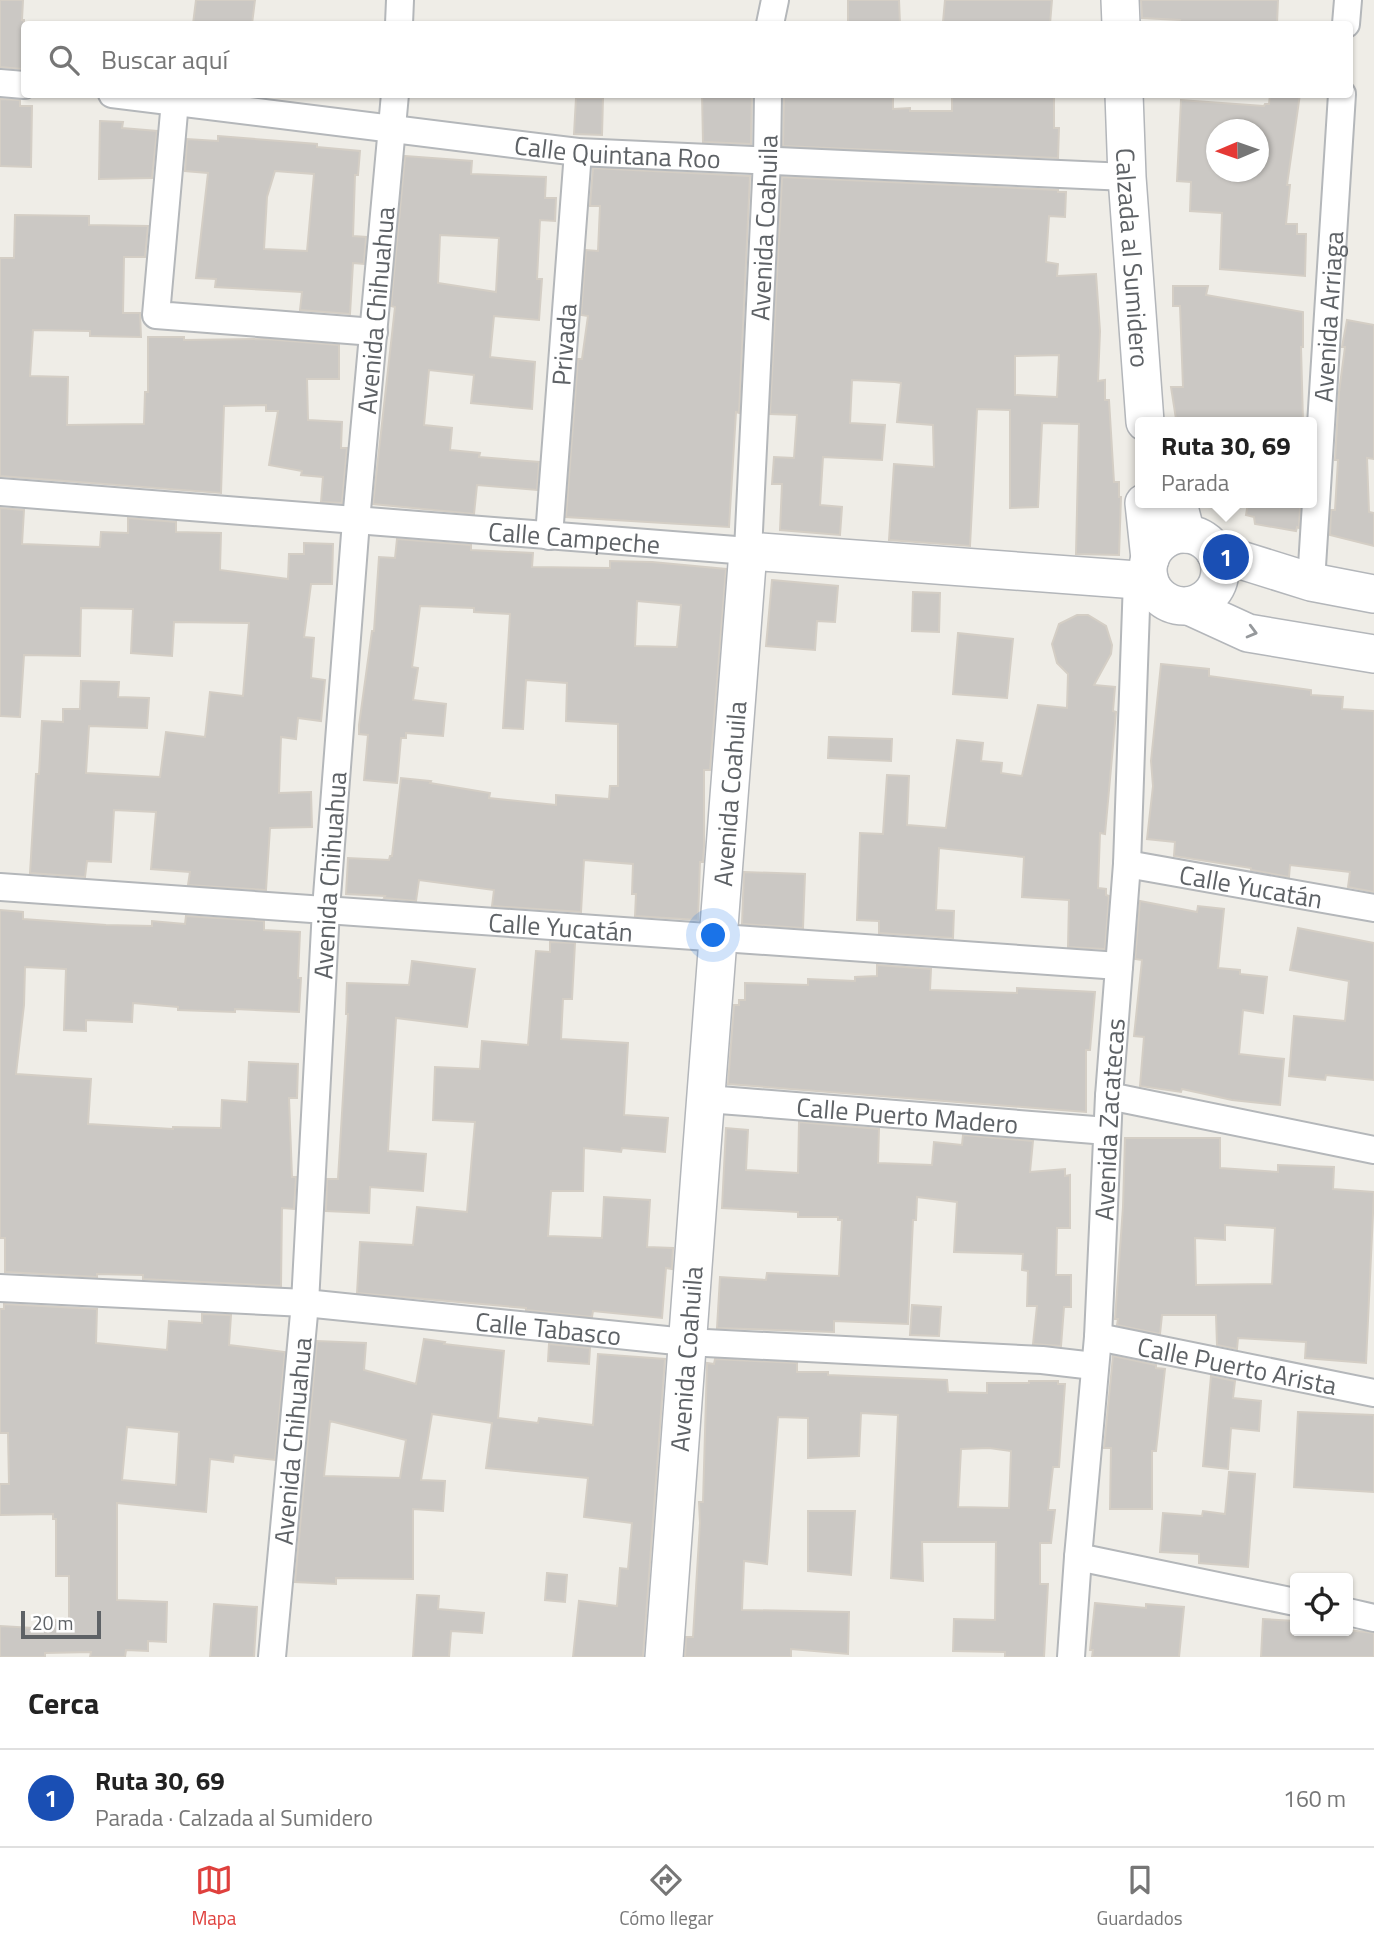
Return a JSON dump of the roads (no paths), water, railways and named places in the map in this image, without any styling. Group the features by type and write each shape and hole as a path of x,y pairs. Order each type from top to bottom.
{"street":[{"path":"399,21 400,0"},
{"path":"770,21 775,0"},
{"path":"1120,0 1121,21"},
{"path":"1346,21 1348,0"},
{"path":"0,83 21,85"},
{"name":"Calle Quintana Roo","path":"148,98 578,152 1127,177"},
{"name":"Avenida Chihuahua","path":"272,1657 306,1303 326,909 356,521 395,98"},
{"name":"Avenida Coahuila","path":"664,1657 748,551 768,98"},
{"name":"Calzada al Sumidero","path":"1124,98 1127,177 1145,417"},
{"name":"Avenida Arriaga","path":"1317,488 1342,98"},
{"path":"175,101 156,315 374,332"},
{"name":"Privada","path":"549,536 578,152"},
{"name":"Calle Campeche","path":"0,492 748,551 1145,573"},
{"path":"1144,508 1145,573 1153,589 1168,603 1189,606 1248,633 1374,654"},
{"name":"Avenida Arriaga","path":"1311,582 1316,508"},
{"path":"1189,606 1210,596 1219,575 1219,563 1193,530"},
{"path":"1145,573 1155,548 1174,535 1193,530 1311,582 1374,594"},
{"name":"Avenida Zacatecas","path":"1071,1657 1098,1338 1109,1096 1145,573"},
{"name":"Calle Yucatán","path":"1127,864 1374,908"},
{"name":"Calle Yucatán","path":"0,887 1119,966"},
{"path":"1109,1096 1374,1150"},
{"name":"Calle Puerto Madero","path":"707,1099 1107,1131"},
{"name":"Calle Tabasco","path":"0,1288 306,1303 686,1342 1042,1360 1094,1366"},
{"name":"Calle Puerto Arista","path":"1098,1338 1374,1393"},
{"path":"1078,1558 1290,1601"},
{"path":"1353,1613 1374,1618"}],"place":[{"name":"Ruta 30, 69","path":"1226,557"}]}
